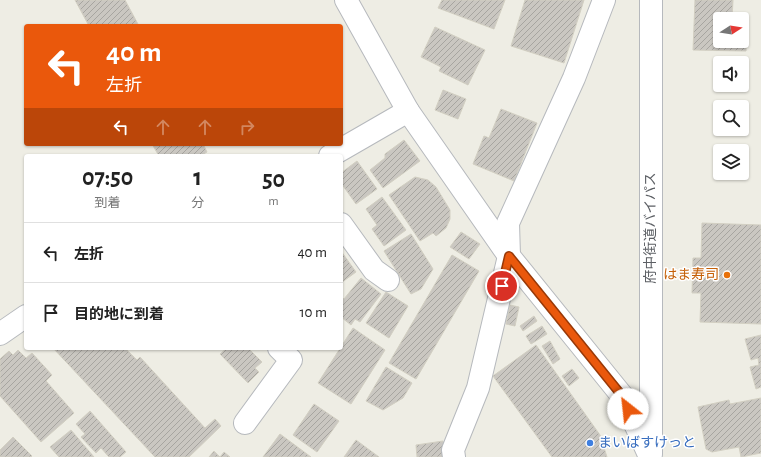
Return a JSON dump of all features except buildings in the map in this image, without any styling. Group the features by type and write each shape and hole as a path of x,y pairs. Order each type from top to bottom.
{"street":[{"path":"346,0 408,111 509,256 623,397 651,457"},
{"path":"454,457 454,450 478,388 509,256 508,223 574,78 604,0"},
{"name":"府中街道バイパス","path":"651,0 651,457"},
{"path":"333,154 408,111"},
{"path":"343,227 374,270 388,280"},
{"path":"0,334 24,317"},
{"path":"245,423 291,360 281,350"}],"place":[{"name":"はま寿司","path":"727,275"},
{"name":"まいばすけっと","path":"590,443"}],"route":[{"path":"502,286 509,256 623,397 628,409"}]}
